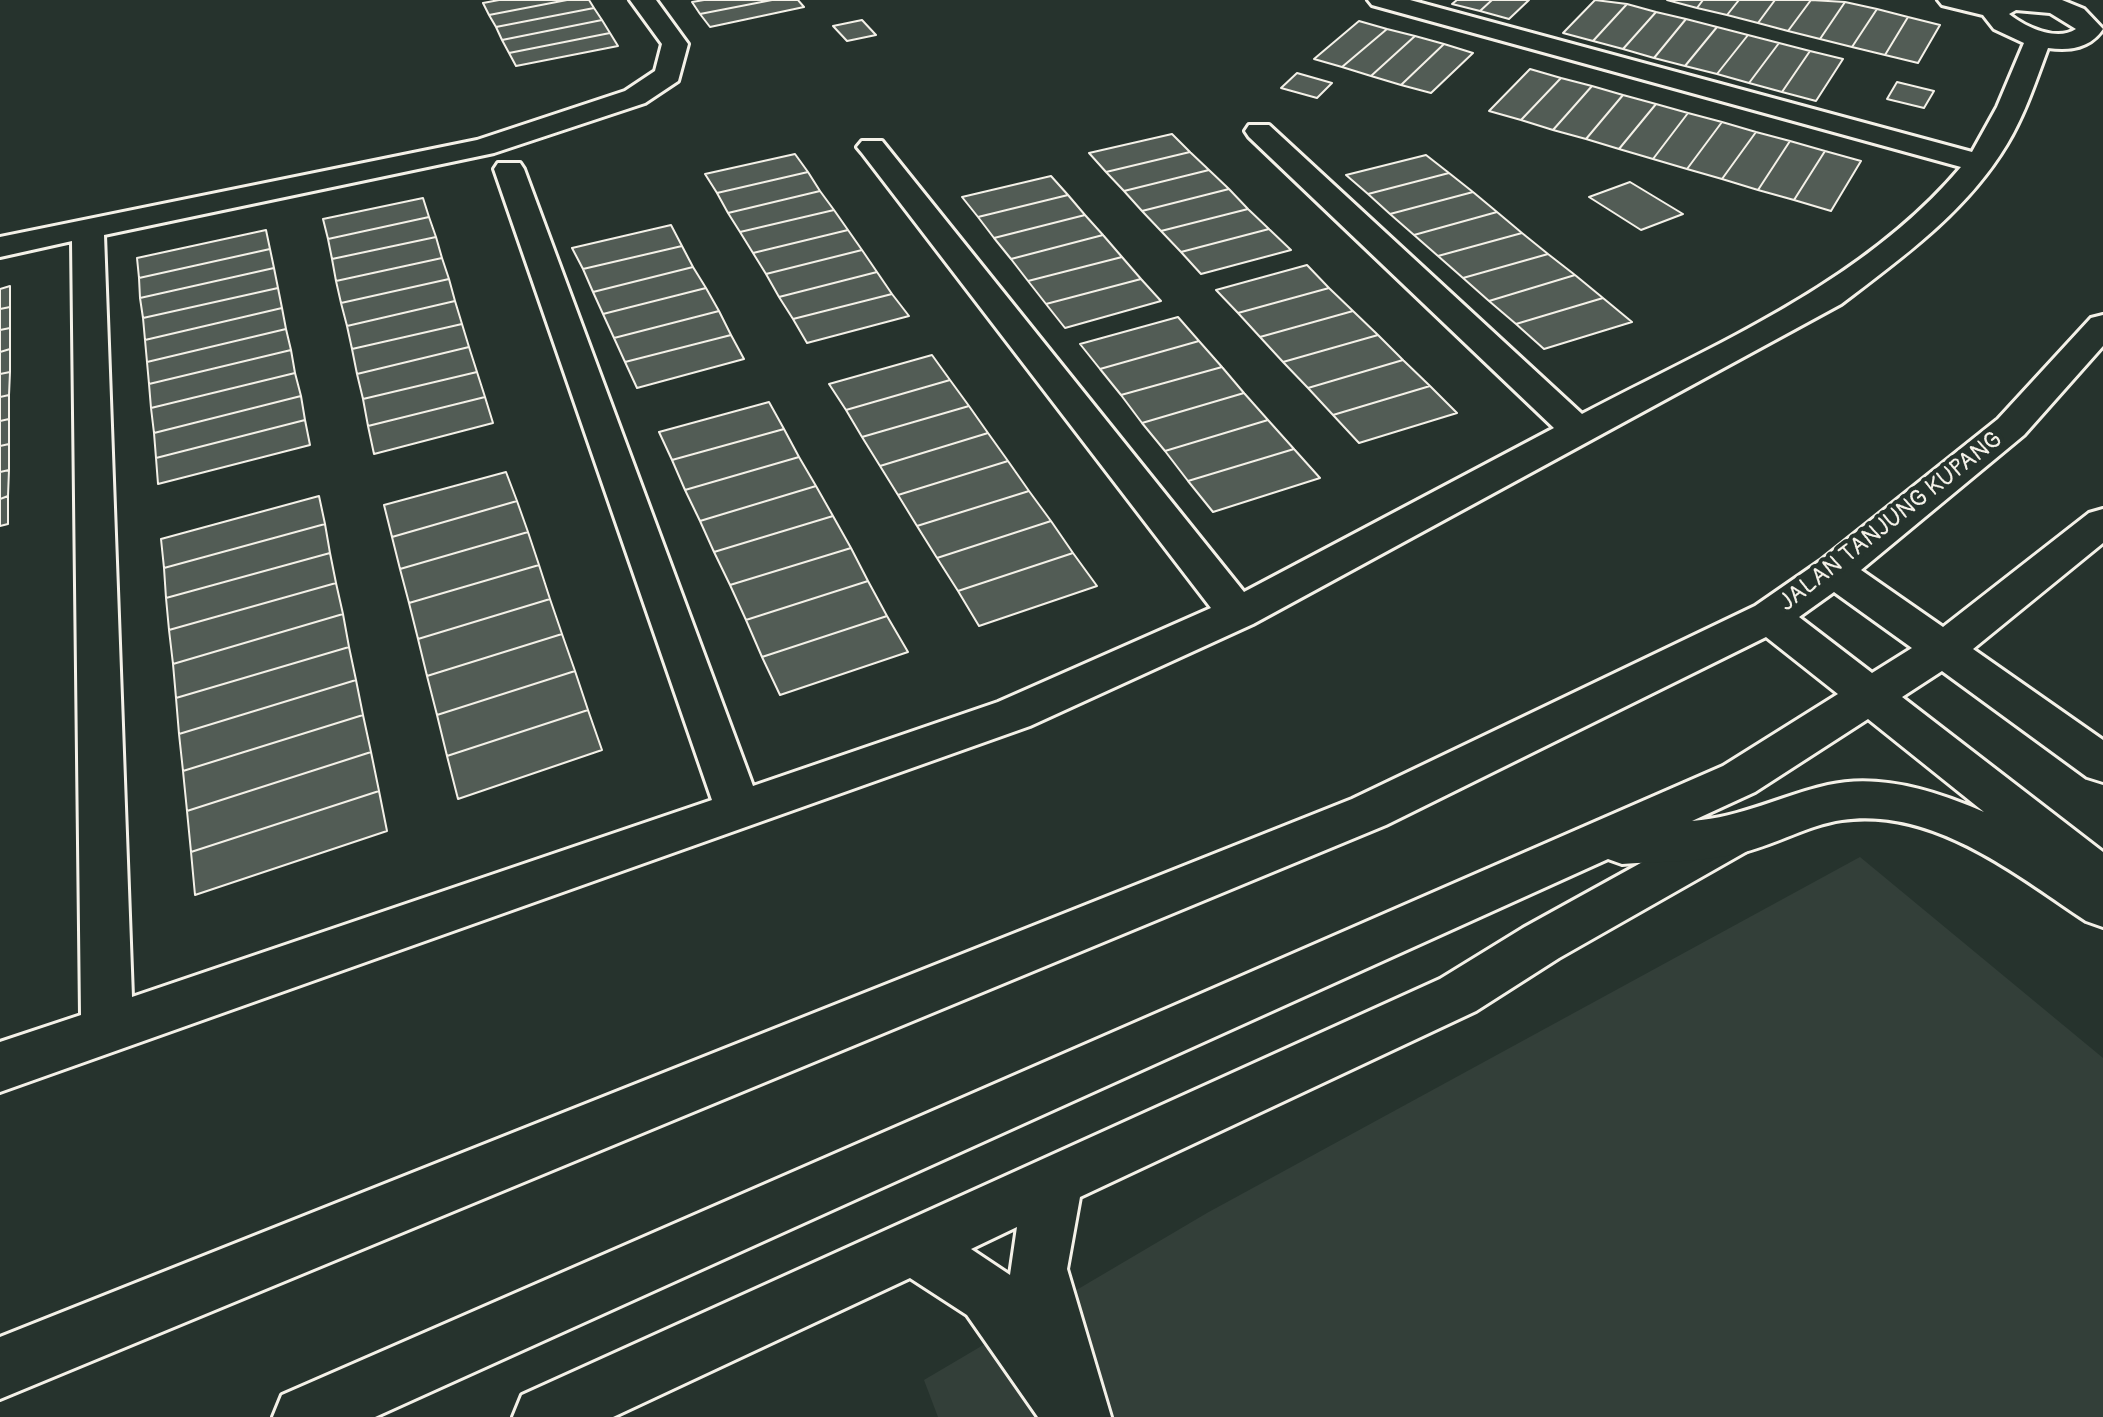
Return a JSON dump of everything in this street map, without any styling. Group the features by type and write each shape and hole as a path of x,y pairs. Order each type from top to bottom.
{"street":[{"path":"0,247 484,147 635,97 668,75 675,44 643,0"},
{"path":"1381,0 1980,163"},
{"path":"1951,0 1996,10 2023,2 2053,3 2079,16 2090,29 2089,34 2071,41 2039,39 2001,23 1996,10"},
{"path":"0,1067 1014,714 1238,613 1829,297 1910,237 1980,163 1993,144 2039,39"},
{"path":"1259,131 1578,430"},
{"path":"872,147 1238,613"},
{"path":"509,169 738,808"},
{"path":"88,228 107,1029"},
{"name":"JALAN TANJUNG KUPANG","path":"2103,325 2011,427 1834,571 1770,617 2103,879"},
{"path":"304,1417 1739,779 1945,648 2021,591 2103,522"},
{"path":"1834,571 2103,764"},
{"path":"0,1368 1369,812 1770,617"},
{"path":"544,1417 1458,995 1541,943 1732,836 1820,806 1859,799 1921,807 1982,830 2103,906"},
{"path":"1594,845 1732,836"},
{"path":"1055,1181 1038,1269 1078,1417"},
{"path":"913,1246 988,1294 1078,1417"}],"shaded area":[{"path":"1860,857 2103,1058 2103,1417 938,1417 924,1380 1207,1213"}],"building":[{"path":"499,0 567,0 489,15 483,3"},
{"path":"567,0 589,0 594,8 496,27 489,15"},
{"path":"772,0 700,14 692,2"},
{"path":"772,0 798,0 804,7 710,27 700,14"},
{"path":"1457,0 1492,0 1480,11 1452,4"},
{"path":"1492,0 1529,0 1509,19 1480,11"},
{"path":"1595,0 1627,4 1593,41 1563,33"},
{"path":"1667,0 1703,0 1697,8"},
{"path":"1703,0 1739,0 1727,15 1697,8"},
{"path":"1739,0 1775,0 1758,23 1727,15"},
{"path":"1775,0 1811,0 1788,31 1758,23"},
{"path":"1811,0 1845,2 1820,39 1788,31"},
{"path":"1845,2 1877,9 1852,47 1820,39"},
{"path":"1627,4 1656,12 1623,49 1593,41"},
{"path":"594,8 602,20 502,40 496,27"},
{"path":"1877,9 1908,17 1885,55 1852,47"},
{"path":"1656,12 1686,19 1654,58 1623,49"},
{"path":"1908,17 1940,25 1918,63 1885,55"},
{"path":"1686,19 1717,27 1685,66 1654,58"},
{"path":"602,20 610,33 509,53 502,40"},
{"path":"862,20 876,35 847,41 833,26"},
{"path":"1359,21 1387,29 1342,67 1314,59"},
{"path":"1717,27 1748,35 1717,74 1685,66"},
{"path":"1387,29 1415,36 1371,76 1342,67"},
{"path":"610,33 618,46 516,66 509,53"},
{"path":"1748,35 1779,43 1749,83 1717,74"},
{"path":"1415,36 1444,44 1401,85 1371,76"},
{"path":"1779,43 1810,51 1782,92 1749,83"},
{"path":"1444,44 1473,53 1431,93 1401,85"},
{"path":"1810,51 1843,59 1816,101 1782,92"},
{"path":"1530,69 1561,78 1521,120 1489,111"},
{"path":"1297,73 1332,83 1317,98 1281,88"},
{"path":"1561,78 1592,86 1553,130 1521,120"},
{"path":"1897,82 1934,91 1924,108 1887,99"},
{"path":"1592,86 1623,95 1586,139 1553,130"},
{"path":"1623,95 1656,104 1619,149 1586,139"},
{"path":"1656,104 1688,113 1653,159 1619,149"},
{"path":"1688,113 1722,122 1687,169 1653,159"},
{"path":"1722,122 1756,132 1722,179 1687,169"},
{"path":"1756,132 1790,141 1758,190 1722,179"},
{"path":"1172,134 1190,152 1106,172 1089,153"},
{"path":"1790,141 1825,151 1794,200 1758,190"},
{"path":"1825,151 1861,161 1831,211 1794,200"},
{"path":"1190,152 1209,170 1124,191 1106,172"},
{"path":"795,154 808,172 717,193 705,174"},
{"path":"1426,155 1449,173 1368,194 1346,175"},
{"path":"1209,170 1229,189 1142,211 1124,191"},
{"path":"808,172 820,191 728,213 717,193"},
{"path":"1449,173 1473,192 1390,214 1368,194"},
{"path":"1051,176 1068,195 978,217 962,197"},
{"path":"1630,182 1683,214 1641,230 1589,197"},
{"path":"1229,189 1248,209 1161,231 1142,211"},
{"path":"820,191 834,210 740,232 728,213"},
{"path":"1473,192 1497,212 1414,235 1390,214"},
{"path":"1068,195 1085,215 994,238 978,217"},
{"path":"423,198 429,217 328,239 323,219"},
{"path":"1248,209 1269,229 1181,252 1161,231"},
{"path":"834,210 848,230 753,253 740,232"},
{"path":"1497,212 1522,233 1438,256 1414,235"},
{"path":"1085,215 1103,235 1011,259 994,238"},
{"path":"429,217 436,237 332,259 328,239"},
{"path":"671,225 682,246 583,269 572,248"},
{"path":"1269,229 1291,250 1201,274 1181,252"},
{"path":"266,230 270,249 139,278 137,258"},
{"path":"848,230 862,250 766,274 753,253"},
{"path":"1522,233 1548,254 1463,278 1438,256"},
{"path":"1103,235 1122,257 1028,281 1011,259"},
{"path":"436,237 442,258 336,281 332,259"},
{"path":"682,246 693,267 593,292 583,269"},
{"path":"270,249 274,268 140,298 139,278"},
{"path":"862,250 877,272 779,297 766,274"},
{"path":"1548,254 1575,275 1489,301 1463,278"},
{"path":"1122,257 1141,279 1046,304 1028,281"},
{"path":"442,258 449,279 341,303 336,281"},
{"path":"1307,265 1329,288 1238,313 1216,290"},
{"path":"693,267 706,288 603,314 593,292"},
{"path":"274,268 278,288 143,318 140,298"},
{"path":"877,272 892,294 793,319 779,297"},
{"path":"1575,275 1603,298 1516,324 1489,301"},
{"path":"449,279 455,301 347,326 341,303"},
{"path":"1141,279 1161,301 1065,328 1046,304"},
{"path":"10,286 10,307 0,309 0,289"},
{"path":"278,288 282,308 145,340 143,318"},
{"path":"706,288 719,311 614,338 603,314"},
{"path":"1329,288 1353,311 1260,337 1238,313"},
{"path":"892,294 909,316 807,343 793,319"},
{"path":"1603,298 1632,322 1544,349 1516,324"},
{"path":"455,301 462,324 352,349 347,326"},
{"path":"10,307 10,328 0,330 0,309"},
{"path":"282,308 286,329 147,362 145,340"},
{"path":"719,311 731,335 625,362 614,338"},
{"path":"1353,311 1378,335 1283,362 1260,337"},
{"path":"1178,317 1199,341 1100,369 1080,344"},
{"path":"462,324 469,347 357,374 352,349"},
{"path":"10,328 10,349 0,352 0,330"},
{"path":"286,329 291,350 149,384 147,362"},
{"path":"731,335 744,359 637,388 625,362"},
{"path":"1378,335 1403,360 1308,388 1283,362"},
{"path":"1199,341 1222,367 1121,395 1100,369"},
{"path":"469,347 477,372 363,399 357,374"},
{"path":"10,349 10,372 0,374 0,352"},
{"path":"291,350 295,373 151,408 149,384"},
{"path":"932,355 950,380 846,410 829,384"},
{"path":"1403,360 1430,386 1333,415 1308,388"},
{"path":"1222,367 1244,393 1142,423 1121,395"},
{"path":"10,372 9,395 0,397 0,374"},
{"path":"477,372 485,397 368,426 363,399"},
{"path":"295,373 301,396 154,433 151,408"},
{"path":"950,380 969,406 862,437 846,410"},
{"path":"1430,386 1457,413 1359,443 1333,415"},
{"path":"1244,393 1268,420 1165,451 1142,423"},
{"path":"9,395 9,419 0,421 0,397"},
{"path":"301,396 305,420 156,458 154,433"},
{"path":"485,397 493,423 374,454 368,426"},
{"path":"769,402 784,429 672,460 659,432"},
{"path":"969,406 988,433 880,466 862,437"},
{"path":"9,419 9,444 0,446 0,421"},
{"path":"305,420 310,445 158,484 156,458"},
{"path":"1268,420 1294,449 1188,481 1165,451"},
{"path":"784,429 799,457 685,490 672,460"},
{"path":"988,433 1008,461 898,495 880,466"},
{"path":"9,444 9,470 0,472 0,446"},
{"path":"1294,449 1320,478 1213,512 1188,481"},
{"path":"799,457 816,486 700,521 685,490"},
{"path":"1008,461 1029,491 917,526 898,495"},
{"path":"9,470 8,496 0,499 0,472"},
{"path":"506,472 517,501 392,537 384,505"},
{"path":"816,486 833,516 714,552 700,521"},
{"path":"1029,491 1051,521 937,558 917,526"},
{"path":"8,496 8,524 0,526 0,499"},
{"path":"319,496 325,524 164,568 161,539"},
{"path":"517,501 528,532 400,569 392,537"},
{"path":"833,516 851,548 730,585 714,552"},
{"path":"1051,521 1073,553 958,591 937,558"},
{"path":"325,524 330,553 166,598 164,568"},
{"path":"528,532 539,565 409,603 400,569"},
{"path":"851,548 868,581 746,620 730,585"},
{"path":"330,553 336,583 169,630 166,598"},
{"path":"1073,553 1097,586 979,626 958,591"},
{"path":"539,565 550,599 418,639 409,603"},
{"path":"868,581 887,616 762,657 746,620"},
{"path":"336,583 343,614 173,664 169,630"},
{"path":"550,599 562,634 427,676 418,639"},
{"path":"343,614 349,647 176,698 173,664"},
{"path":"887,616 908,652 780,695 762,657"},
{"path":"562,634 575,671 437,715 427,676"},
{"path":"349,647 356,680 179,734 176,698"},
{"path":"575,671 588,710 447,756 437,715"},
{"path":"356,680 363,715 183,771 179,734"},
{"path":"588,710 602,750 458,799 447,756"},
{"path":"363,715 371,752 187,811 183,771"},
{"path":"371,752 379,791 191,852 187,811"},
{"path":"379,791 387,831 195,895 191,852"}]}
